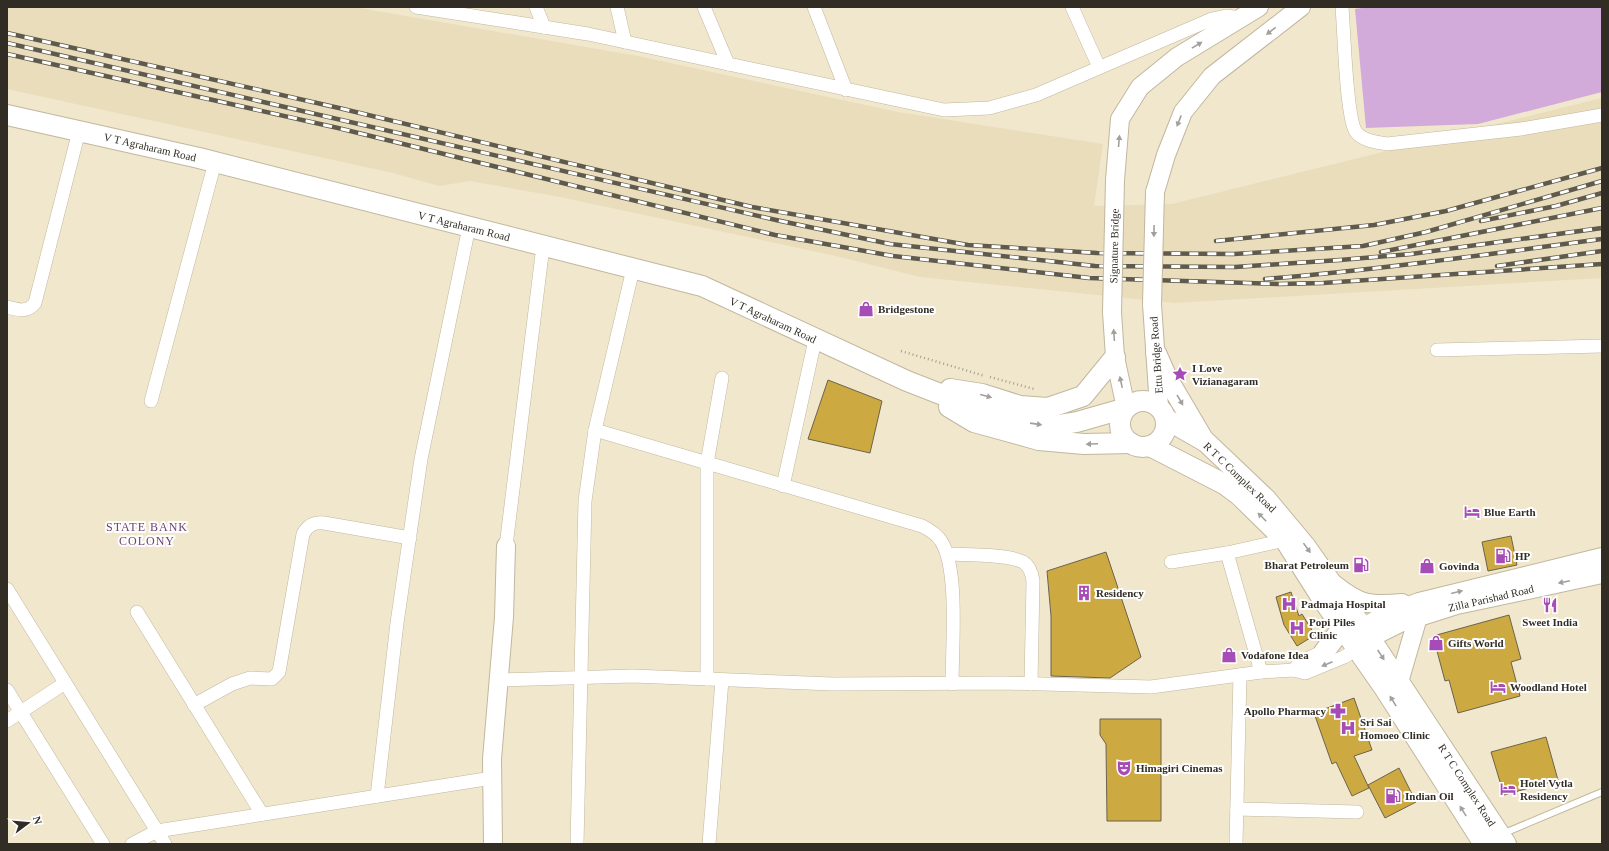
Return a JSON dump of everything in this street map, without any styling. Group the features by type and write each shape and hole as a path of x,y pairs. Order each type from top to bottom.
{"main road":[{"name":"V T Agraharam Road","path":"7,115 215,162 702,286 815,340 907,381"},
{"path":"1156,353 1167,378 1206,442"},
{"path":"907,381 982,394 1020,406 1048,408 1083,396 1116,357"},
{"path":"907,381 1007,420 1052,426 1077,422 1132,404 1153,403 1163,413 1165,432 1150,446"},
{"path":"907,381 974,422 1039,440 1084,444 1131,443"},
{"path":"1132,404 1121,417 1121,424 1125,438 1137,446 1150,446 1224,484 1245,500 1285,540 1361,635 1324,652"},
{"name":"R T C Complex Road","path":"1163,413 1206,442 1266,499 1306,547 1361,635 1385,689 1496,841"},
{"name":"R T C Complex Road","path":"1361,635 1399,682 1496,841"}],"street":[{"path":"416,7 460,11 625,42 944,110 989,108 1036,95 1212,19 1226,16 1241,18"},
{"path":"536,7 544,27"},
{"path":"617,7 625,42"},
{"path":"704,7 728,64"},
{"path":"814,7 846,90"},
{"path":"1072,7 1099,67"},
{"name":"Signature Bridge","path":"1132,404 1116,357 1112,312 1115,180 1120,119 1140,87 1177,57 1259,7"},
{"name":"Ettu Bridge Road","path":"1163,413 1152,304 1155,192 1166,155 1183,112 1212,76 1301,7"},
{"path":"1342,7 1350,115 1356,132 1363,138 1374,142 1387,144 1522,129 1602,115"},
{"path":"7,307 23,310 32,307 35,303 79,131"},
{"path":"150,401 215,162"},
{"path":"377,796 397,623 421,459 469,227"},
{"path":"493,844 492,759 504,617 506,546 543,246"},
{"path":"577,844 585,501 595,430 633,269"},
{"path":"783,486 815,340"},
{"path":"1437,350 1602,346"},
{"path":"707,679 707,463 722,378"},
{"path":"595,430 922,526 937,535 948,554 952,570 952,684"},
{"path":"194,705 232,684 250,678 272,679 279,672 302,534 306,528 316,522 410,538"},
{"path":"1171,562 1227,553 1285,540"},
{"path":"1227,553 1261,672"},
{"path":"948,554 1012,558 1024,563 1029,568 1033,581 1031,684"},
{"name":"Zilla Parishad Road","path":"1419,610 1523,584 1602,557"},
{"name":"Zilla Parishad Road","path":"1523,584 1602,574"},
{"path":"1326,577 1350,596 1366,603 1419,610"},
{"path":"8,594 65,683 164,844"},
{"path":"499,680 632,676 833,684 1031,684 1151,687 1261,672 1294,670 1305,674 1344,657 1361,635 1388,614 1419,610"},
{"path":"1399,682 1419,610"},
{"path":"136,612 262,814"},
{"path":"1294,670 1300,662 1324,652"},
{"path":"1236,844 1240,676"},
{"path":"709,844 722,680"},
{"path":"7,721 65,683"},
{"path":"7,690 103,844"},
{"path":"132,844 157,831 492,778"},
{"path":"1237,809 1357,812"}],"lane":[{"path":"1496,841 1602,792"}],"path":[{"path":"901,351 1038,390"}],"shaded area":[{"path":"7,7 354,7 638,56 898,112 1103,144 1094,206 1172,204 1602,98 1602,278 1175,303 920,277 836,256 560,197 470,181 439,186 393,173 7,89"},
{"path":"1369,7 1602,7 1602,92 1478,124 1366,128 1355,9"}],"building":[{"path":"828,380 882,401 870,453 808,439"},
{"path":"1511,536 1517,565 1488,571 1482,542"},
{"name":"Residency","path":"1106,552 1141,657 1110,678 1051,676 1051,616 1047,571"},
{"path":"1291,592 1299,616 1302,614 1315,635 1297,646 1284,625 1276,597"},
{"path":"1509,615 1521,659 1511,662 1520,696 1458,713 1449,680 1445,681 1433,636"},
{"path":"1354,698 1372,750 1354,756 1369,788 1352,796 1336,762 1332,764 1314,713"},
{"path":"1100,719 1161,719 1161,821 1107,821 1106,744 1100,735"},
{"path":"1546,737 1558,780 1504,795 1491,752"},
{"path":"1399,768 1416,802 1385,818 1368,785"}],"railway":[{"path":"7,33 339,108 752,207 968,245 1097,253 1234,254 1363,246 1426,232 1602,181"},
{"path":"7,43 776,220 890,244 1095,266 1235,267 1411,254 1602,228"},
{"path":"7,54 338,128 775,235 893,256 1089,278 1279,284 1323,283 1602,264"},
{"path":"1216,241 1374,225 1446,211 1602,168"},
{"path":"1481,221 1556,206 1602,193"},
{"path":"1381,252 1602,208"},
{"path":"1265,279 1392,266 1602,239"},
{"path":"1497,266 1602,251"}],"place":[{"name":"Bridgestone","path":"866,309"},
{"name":"I Love Vizianagaram","path":"1180,374"},
{"name":"Blue Earth","path":"1472,512"},
{"name":"HP","path":"1503,556"},
{"name":"Bharat Petroleum","path":"1361,565"},
{"name":"Govinda","path":"1427,566"},
{"name":"Residency","path":"1084,593"},
{"name":"Padmaja Hospital","path":"1289,604"},
{"name":"Sweet India","path":"1550,605"},
{"name":"Popi Piles Clinic","path":"1297,628"},
{"name":"Gifts World","path":"1436,643"},
{"name":"Vodafone Idea","path":"1229,655"},
{"name":"Woodland Hotel","path":"1498,687"},
{"name":"Apollo Pharmacy","path":"1338,711"},
{"name":"Sri Sai Homoeo Clinic","path":"1348,728"},
{"name":"Himagiri Cinemas","path":"1124,768"},
{"name":"Hotel Vytla Residency","path":"1508,789"},
{"name":"Indian Oil","path":"1393,796"}],"district":[{"name":"STATE BANK COLONY","path":"147,534"}]}
